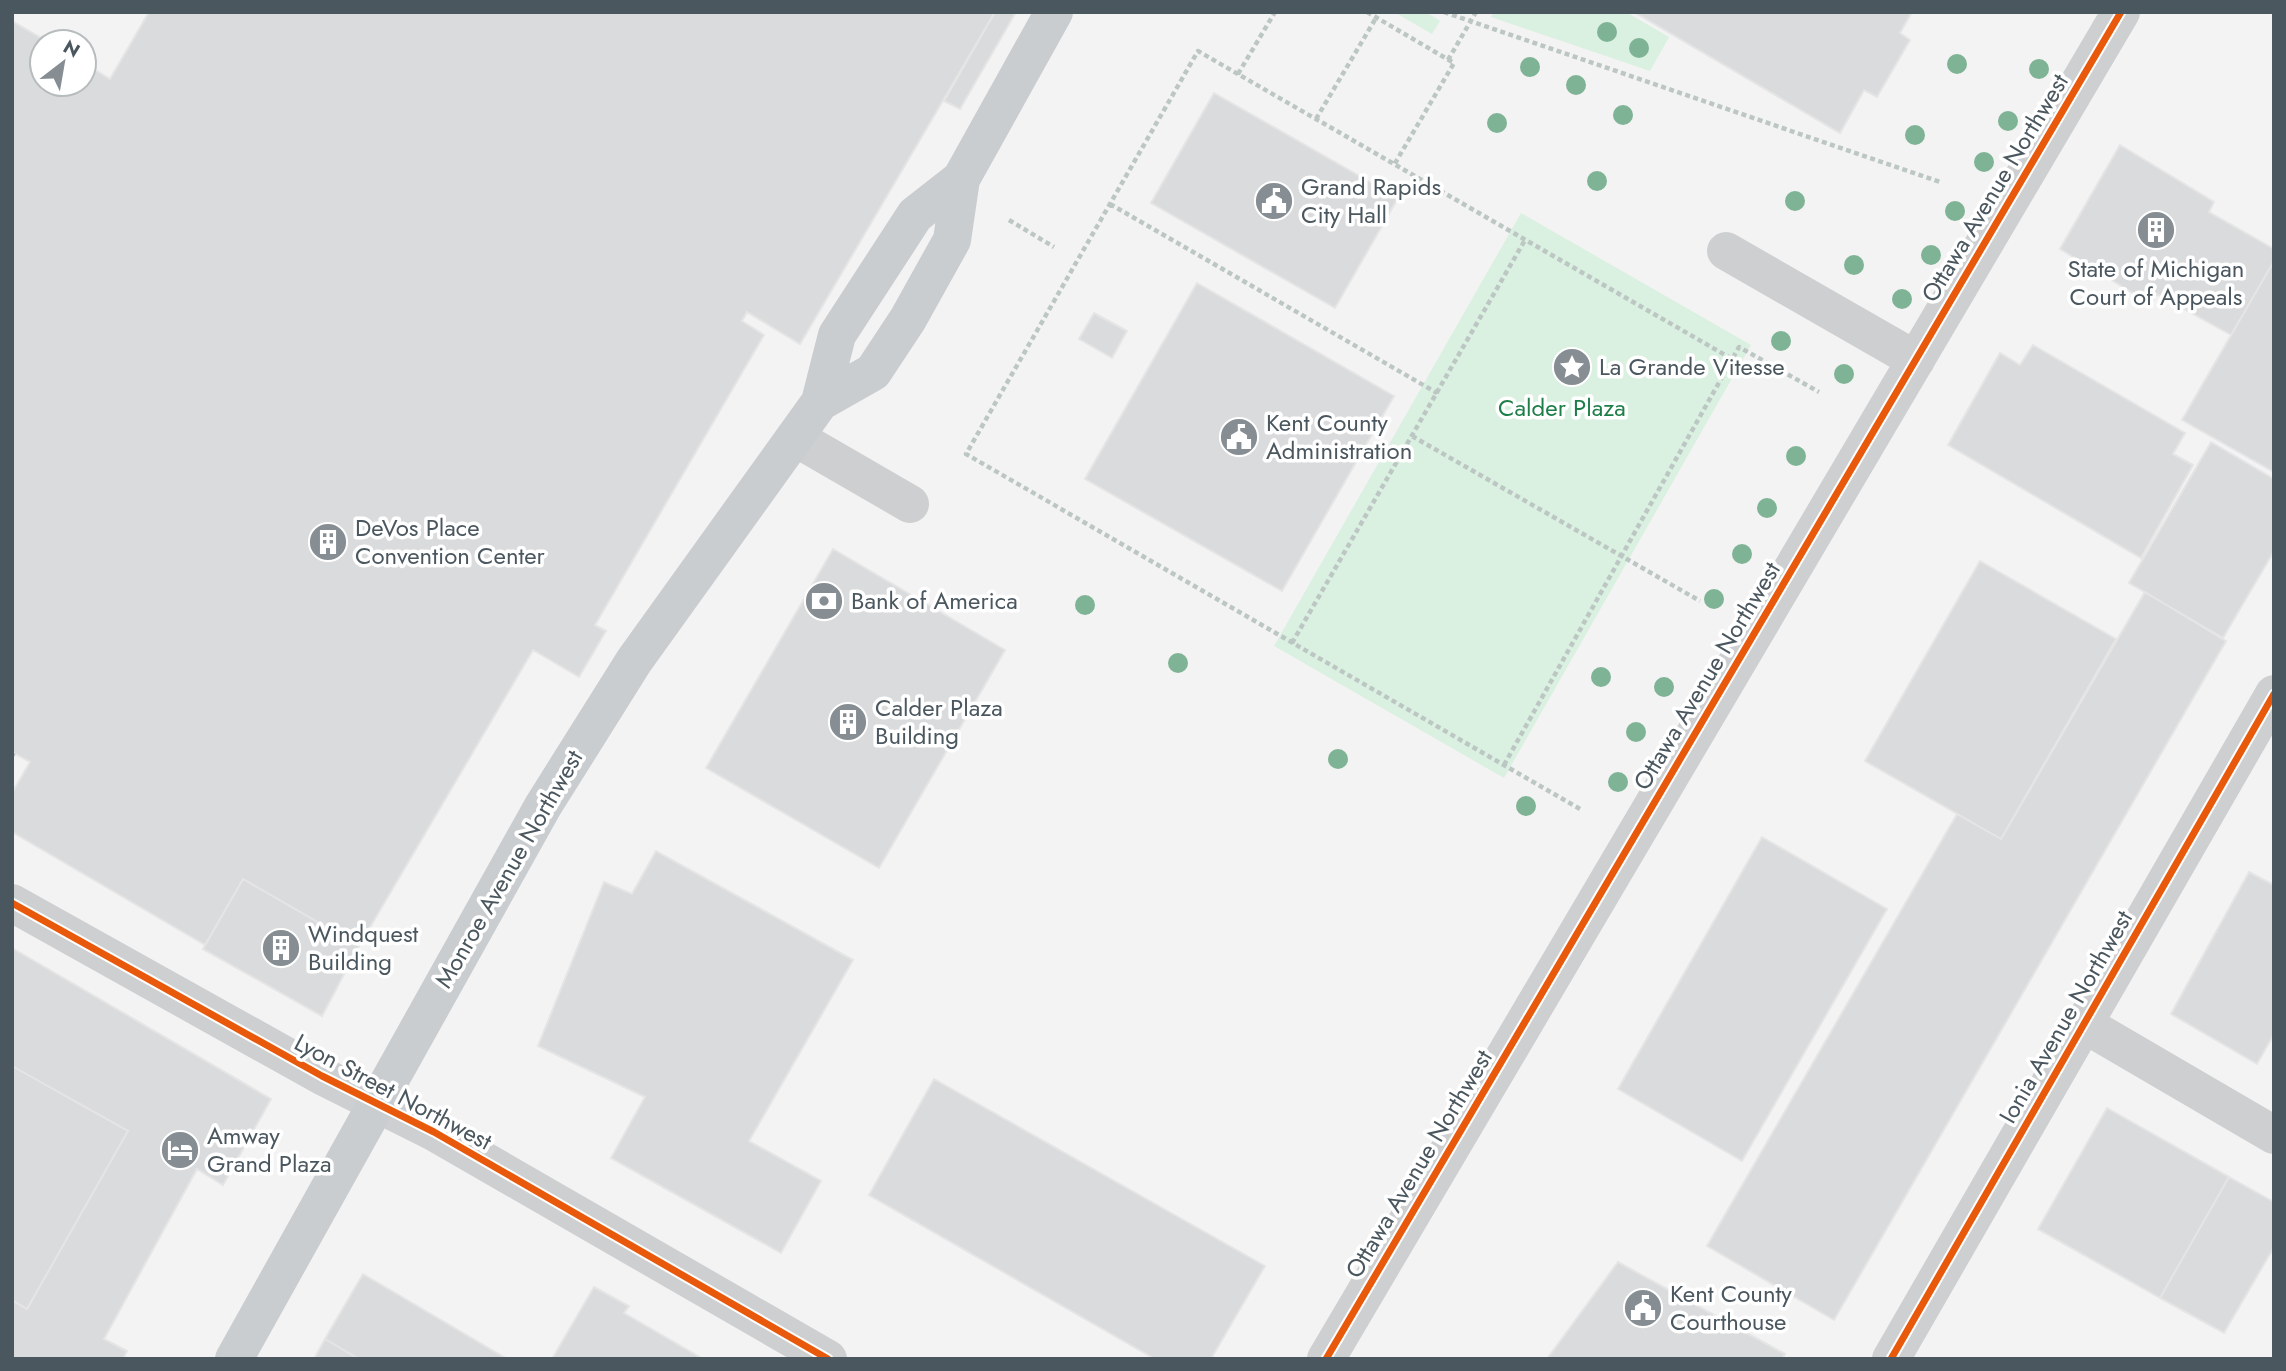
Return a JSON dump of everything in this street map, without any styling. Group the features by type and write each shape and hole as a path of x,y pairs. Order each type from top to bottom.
{"main road":[{"name":"Monroe Avenue Northwest","path":"820,402 873,372 908,319 952,240 961,179 1054,12"},
{"name":"Monroe Avenue Northwest","path":"234,1359 543,806 627,672 820,402 837,335 915,215 961,179"}],"street":[{"name":"Ottawa Avenue Northwest","path":"1326,1359 2121,12"},
{"path":"1726,251 1916,360"},
{"path":"796,438 910,504"},
{"name":"Ionia Avenue Northwest","path":"1891,1359 2274,694"},
{"name":"Lyon Street Northwest","path":"12,903 375,1105 434,1132 828,1359"},
{"path":"2084,1024 2274,1135"}],"path":[{"path":"1238,74 1275,12"},
{"path":"1367,12 1454,63 1394,165"},
{"path":"1444,12 1940,182"},
{"path":"1448,60 1476,12"},
{"path":"1316,119 1376,18"},
{"path":"1580,809 966,454 1198,51 1732,359"},
{"path":"1110,204 1437,393"},
{"path":"1009,220 1054,247"},
{"path":"1293,643 1525,240"},
{"path":"1504,765 1739,347 1819,392"},
{"path":"1412,436 1700,601"}],"green space":[{"path":"1394,12 1426,12 1440,21 1432,34"},
{"path":"1493,12 1626,12 1669,37 1650,71 1491,17"},
{"name":"Calder Plaza","path":"1521,213 1751,345 1504,778 1274,646"}],"building":[{"name":"DeVos Place Convention Center","path":"149,12 995,12 800,344 747,312 742,321 764,335 595,625 606,631 579,677 533,650 359,946 243,879 205,945 12,832 12,793 30,762 12,752 12,21 28,30 28,98 98,98 98,72 110,79"},
{"path":"995,12 1016,12 960,109 944,101"},
{"path":"1634,12 1912,12 1900,33 1910,40 1877,97 1864,90 1840,133"},
{"name":"Grand Rapids City Hall","path":"1214,93 1398,198 1335,308 1151,203"},
{"name":"State of Michigan Court of Appeals","path":"2120,145 2214,202 2209,212 2274,249 2274,261 2231,335 2157,294 2151,304 2060,249"},
{"path":"2274,261 2274,472 2182,420"},
{"name":"Kent County Administration","path":"1197,283 1394,396 1282,591 1085,479"},
{"path":"1094,313 1127,331 1112,358 1079,339"},
{"path":"2033,345 2185,433 2173,454 2193,465 2141,558 1948,445 2000,353 2020,365"},
{"path":"2211,442 2274,479 2274,551 2223,638 2129,583"},
{"name":"Calder Plaza Building","path":"833,549 1005,650 879,868 706,768"},
{"path":"1980,561 2116,639 2001,839 1865,761"},
{"path":"2145,592 2226,641 1834,1320 1707,1246 1957,814 2001,839"},
{"path":"1762,837 1887,909 1742,1161 1618,1089"},
{"path":"656,851 853,960 749,1141 821,1181 781,1253 611,1158 645,1097 538,1046 604,882 632,894"},
{"path":"2249,872 2274,885 2274,1034 2257,1064 2171,1014"},
{"name":"Windquest Building","path":"243,879 359,946 322,1016 203,949"},
{"name":"Amway Grand Plaza","path":"12,948 271,1099 223,1185 197,1169 104,1339 127,1351 123,1359 12,1359 12,1300 27,1309 128,1131 12,1066"},
{"path":"12,1066 128,1131 27,1309 12,1300"},
{"path":"934,1079 1265,1266 1211,1359 1155,1359 869,1195"},
{"path":"2107,1108 2229,1177 2160,1298 2038,1229"},
{"path":"2229,1177 2274,1202 2274,1247 2224,1333 2160,1298"},
{"name":"Kent County Courthouse","path":"1618,1262 1785,1354 1782,1359 1547,1359"},
{"path":"363,1274 507,1359 359,1359 325,1339"},
{"path":"594,1287 629,1306 624,1313 703,1359 552,1359"},
{"path":"325,1339 359,1359 314,1359"}],"cycle path":[{"path":"1326,1359 2121,12"},
{"path":"1891,1359 2274,694"},
{"path":"12,903 322,1076 434,1132 828,1359"}],"place":[{"name":"Grand Rapids City Hall","path":"1274,201"},
{"name":"State of Michigan Court of Appeals","path":"2156,230"},
{"name":"La Grande Vitesse","path":"1572,367"},
{"name":"Kent County Administration","path":"1239,437"},
{"name":"DeVos Place Convention Center","path":"328,542"},
{"name":"Bank of America","path":"824,601"},
{"name":"Calder Plaza Building","path":"848,722"},
{"name":"Windquest Building","path":"281,948"},
{"name":"Amway Grand Plaza","path":"180,1150"},
{"name":"Kent County Courthouse","path":"1643,1308"}]}
